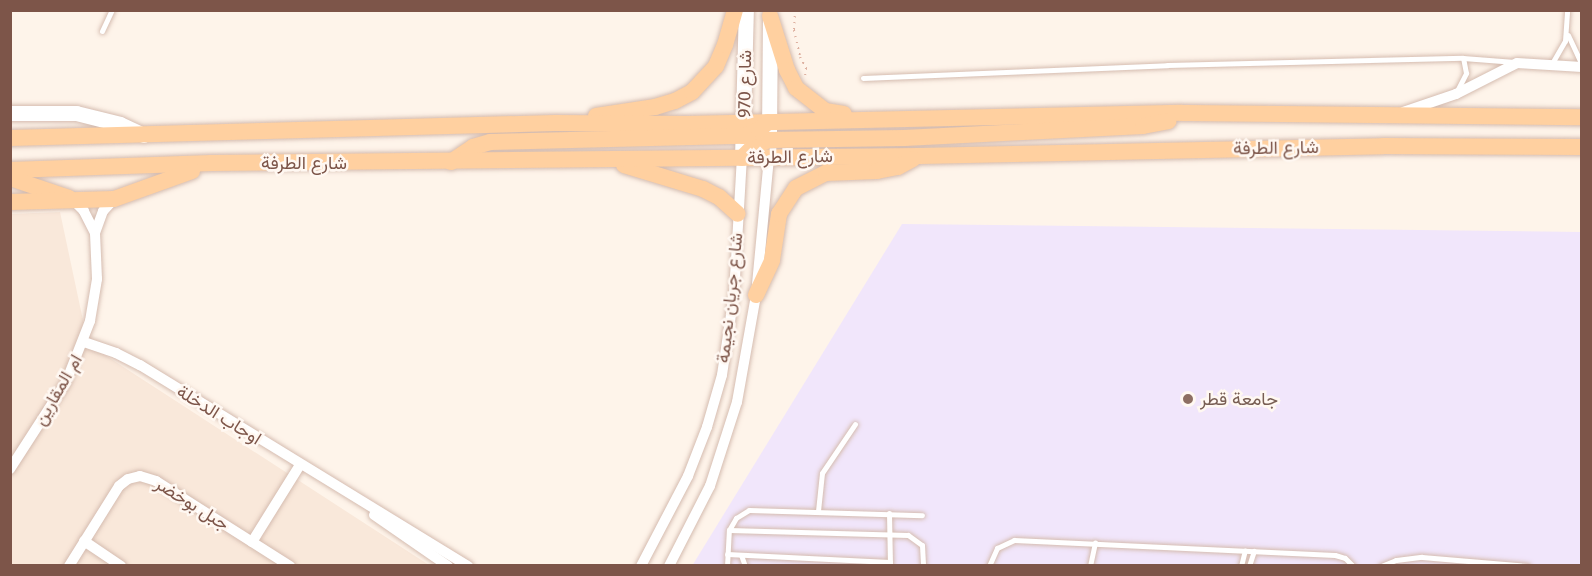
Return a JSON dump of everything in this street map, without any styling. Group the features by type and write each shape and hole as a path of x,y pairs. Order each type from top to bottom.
{"main road":[{"path":"555,123 654,107 675,101 692,92 716,66 726,45 735,10"},
{"name":"شارع 970","path":"742,158 746,10"},
{"path":"770,13 787,70 796,88 825,111 844,114 858,120"},
{"name":"شارع 970","path":"769,149 770,13"},
{"name":"شارع الطرفة","path":"17,112 76,113 126,126 144,135"},
{"path":"742,158 753,146 769,149 904,138 1143,126 1163,123 1182,113"},
{"name":"شارع الطرفة","path":"769,122 1182,113 1581,117"},
{"path":"452,162 473,147 490,141 759,130 769,122"},
{"name":"شارع الطرفة","path":"10,138 555,123 743,129"},
{"name":"شارع الطرفة","path":"769,149 919,156 1348,147 1577,149"},
{"path":"756,295 772,260 779,214 796,188 826,172 877,171 898,167 919,156"},
{"name":"شارع الطرفة","path":"10,170 212,163 742,158"},
{"path":"599,159 703,189 719,197 738,214"},
{"path":"10,202 114,199 212,163"},
{"path":"10,178 46,188 73,200"}],"street":[{"path":"1398,114 1455,94 1517,63 1581,66"},
{"path":"10,102 17,112"},
{"name":"شارع جريان نجيمة","path":"669,566 699,512 721,458 736,402 756,295 769,149"},
{"name":"شارع جريان نجيمة","path":"641,566 698,452 722,375 734,295 742,158"},
{"name":"ام المقارين","path":"10,469 66,382 84,342 95,300 95,233 103,211 114,199"},
{"path":"73,200 84,212 95,233"},
{"name":"اوجاب الدخلة","path":"84,342 110,350 140,365 350,496 468,566"},
{"path":"252,542 300,465"},
{"name":"جبل بوخضر","path":"69,566 119,486 128,479 140,476 156,481 290,566"},
{"name":"اوجاب الدخلة","path":"350,496 448,566"},
{"path":"634,566 644,550 656,540"},
{"path":"84,541 121,566"}],"lane":[{"path":"102,31 112,10"},
{"path":"1550,66 1563,48 1567,34 1567,10"},
{"path":"1567,34 1581,66"},
{"path":"863,78 1167,65 1463,58 1517,63"},
{"path":"1455,94 1466,73 1463,58"},
{"path":"818,511 822,473 855,424"},
{"path":"727,566 729,530 736,518 749,510 922,515"},
{"path":"728,554 890,564 889,513"},
{"path":"729,530 908,535 918,541 924,551 923,566"},
{"path":"989,566 997,548 1008,541 1335,555 1345,558 1353,566"},
{"path":"1090,566 1095,543"},
{"path":"1241,566 1245,550"},
{"path":"1250,566 1254,551"},
{"path":"741,555 745,566"},
{"path":"1382,566 1396,560 1422,557 1528,566"}],"path":[{"path":"795,10 797,48 806,71 796,88"}],"shaded area":[{"path":"60,212 88,344 429,565 11,565 10,214"},
{"name":"جامعة قطر","path":"902,224 1581,232 1581,565 692,566"}],"place":[{"name":"جامعة قطر","path":"1188,399"}]}
